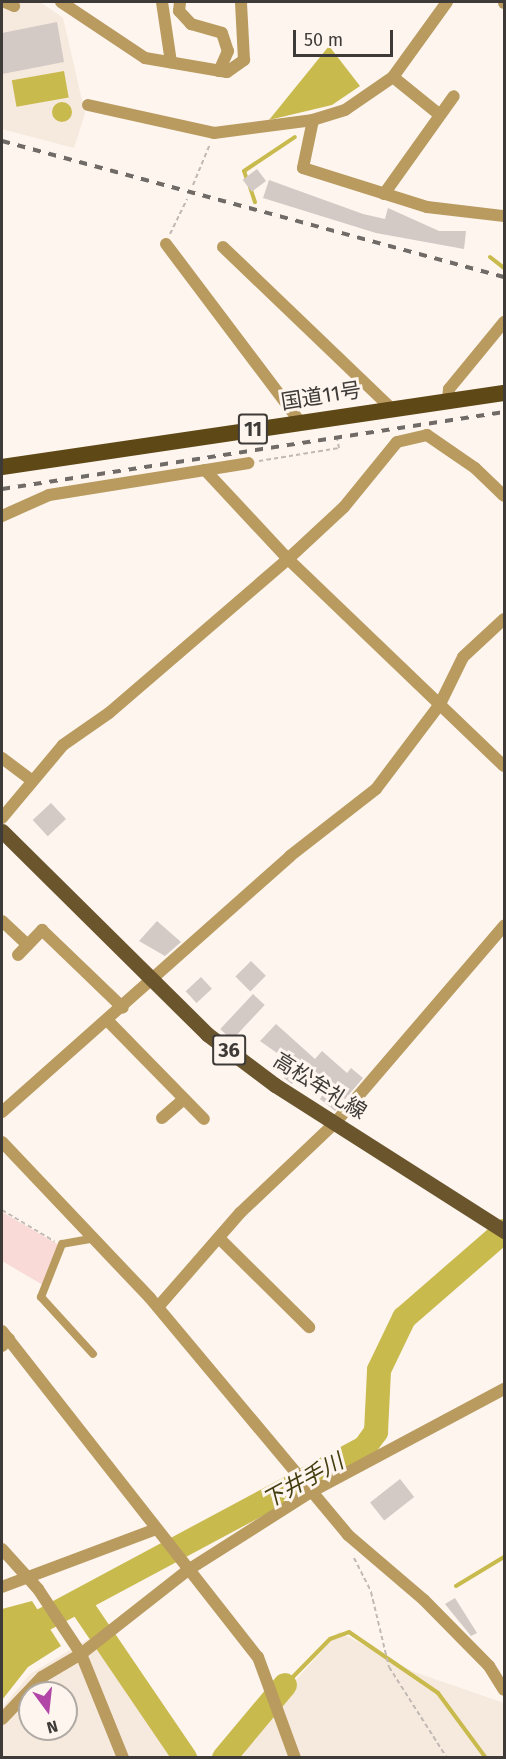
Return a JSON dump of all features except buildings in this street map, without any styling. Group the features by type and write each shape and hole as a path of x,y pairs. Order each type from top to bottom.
{"highway":[{"name":"国道11号","path":"2,467 504,393"}],"main road":[{"name":"高松牟礼線","path":"2,831 207,1034 335,1123 499,1226"}],"street":[{"path":"65,2 145,58 219,71 236,70 244,60 241,2"},
{"path":"162,2 171,62"},
{"path":"180,2 179,11 190,24 222,33 228,51 219,71"},
{"path":"88,105 214,133 313,120 345,110 393,77 447,2"},
{"path":"393,77 440,115"},
{"path":"384,194 454,96"},
{"path":"313,120 303,168 427,207 504,216"},
{"path":"166,243 300,422"},
{"path":"223,247 391,408"},
{"path":"448,400 449,389 504,322"},
{"path":"30,779 63,745 110,713 288,559 344,507 397,442 427,435 504,496"},
{"path":"2,516 49,495 248,463"},
{"path":"205,470 288,559 504,766"},
{"path":"2,1112 123,1008 290,856 376,789 440,704 464,657 504,620"},
{"path":"2,758 34,784 2,818"},
{"path":"2,921 28,945"},
{"path":"158,1307 219,1238 335,1123 504,926"},
{"path":"18,955 42,930 123,1008"},
{"path":"108,1021 204,1119"},
{"path":"162,1118 184,1099"},
{"path":"2,1142 90,1239 158,1307 348,1534 424,1600 489,1666 504,1690"},
{"path":"219,1238 309,1327"},
{"path":"4,1339 258,1657 294,1758"},
{"path":"2,1719 42,1677 78,1650 93,1644 186,1567 309,1490 504,1389"},
{"path":"2,1587 156,1529"},
{"path":"2,1549 38,1589 78,1650 123,1758"}],"lane":[{"path":"90,1239 62,1244 41,1297 93,1354"}],"path":[{"path":"193,185 214,133"},
{"path":"166,243 187,199"},
{"path":"248,463 339,448 334,427"},
{"path":"2,1210 39,1236 62,1244"},
{"path":"348,1534 356,1566 371,1592 389,1667 447,1758"}],"shaded area":[{"path":"2,2 40,2 63,18 85,113 74,148 2,129"},
{"path":"329,46 360,86 332,105 269,120"},
{"path":"64,71 69,98 16,107 12,80"},
{"path":"62,102 69,105 72,112 69,119 62,122 55,119 52,112 55,105"},
{"path":"2,1212 61,1246 43,1285 2,1261"},
{"path":"32,1601 61,1646 28,1667 2,1700 2,1609"},
{"path":"339,1632 414,1672 504,1703 504,1757 226,1758"},
{"path":"92,1637 183,1757 2,1758 2,1708 18,1689 18,1741 78,1741 78,1681 24,1681 30,1674"}],"waterway":[{"path":"247,180 244,171 295,137"},
{"path":"250,187 255,202"},
{"path":"490,257 504,268"},
{"name":"下井手川","path":"2,1642 365,1447 376,1432 379,1370 404,1318 504,1231"},
{"path":"456,1586 504,1557"},
{"path":"79,1602 185,1758"},
{"path":"285,1685 330,1639 349,1632 438,1693 486,1758"},
{"path":"224,1758 285,1685"}],"railway":[{"path":"2,141 504,277"},
{"path":"2,489 504,412"}]}
